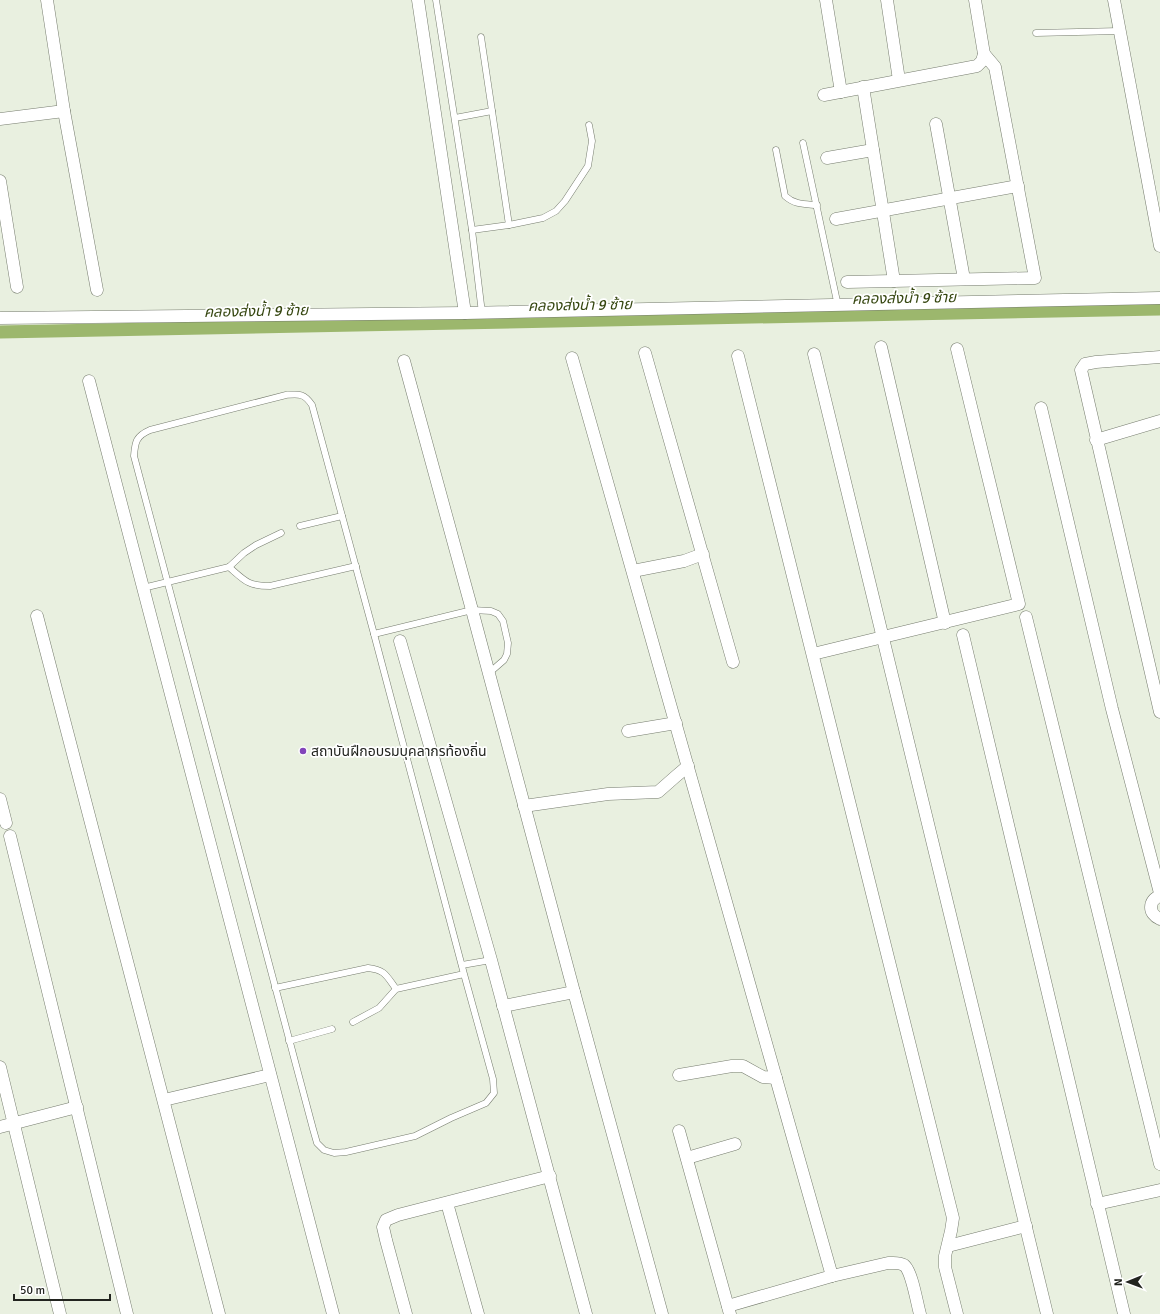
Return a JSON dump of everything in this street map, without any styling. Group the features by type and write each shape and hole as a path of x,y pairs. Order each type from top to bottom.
{"street":[{"path":"47,0 64,111 97,290"},
{"path":"418,0 465,313"},
{"path":"826,0 841,92"},
{"path":"887,0 899,80"},
{"path":"824,95 977,66 982,61 984,54 975,0"},
{"path":"1114,0 1160,246"},
{"path":"847,282 1035,278 995,67 984,54"},
{"path":"863,88 894,281"},
{"path":"0,119 64,111"},
{"path":"936,124 964,279"},
{"path":"827,158 873,150"},
{"path":"0,181 17,287"},
{"path":"836,219 1018,186"},
{"path":"0,318 482,313 1160,298"},
{"path":"880,348 945,623"},
{"path":"813,654 1019,604 957,349"},
{"path":"645,353 733,662"},
{"path":"814,354 1047,1314"},
{"path":"738,356 953,1218 945,1256 945,1267 957,1314"},
{"path":"572,358 832,1276"},
{"path":"1159,360 1096,362 1085,364 1081,370 1160,712"},
{"path":"404,361 662,1314"},
{"path":"89,381 333,1314"},
{"path":"1041,408 1112,709 1160,894 1152,902 1150,907 1151,913 1160,919"},
{"path":"1096,440 1160,421"},
{"path":"633,571 684,561 703,554"},
{"path":"37,616 219,1314"},
{"path":"1026,617 1160,1164"},
{"path":"963,635 1124,1314"},
{"path":"400,641 491,960 586,1314"},
{"path":"628,732 676,723"},
{"path":"524,806 608,794 658,792 688,766"},
{"path":"0,799 6,823"},
{"path":"10,836 127,1314"},
{"path":"503,1006 574,992"},
{"path":"679,1075 732,1066 743,1066 763,1077 776,1078"},
{"path":"0,1067 60,1314"},
{"path":"164,1100 270,1075"},
{"path":"0,1128 77,1107"},
{"path":"679,1131 729,1310 832,1276 895,1263 904,1266 909,1273 920,1314"},
{"path":"687,1158 735,1144"},
{"path":"406,1314 383,1227 386,1220 398,1215 550,1176"},
{"path":"1098,1204 1160,1190"},
{"path":"447,1202 478,1314"},
{"path":"948,1246 1026,1226"}],"lane":[{"path":"436,0 472,230 482,313"},
{"path":"1036,33 1119,30"},
{"path":"481,37 509,225"},
{"path":"455,118 492,111"},
{"path":"472,230 509,225 543,218 556,212 588,166 592,141 589,125"},
{"path":"803,143 838,306"},
{"path":"776,150 786,196 796,204 817,205"},
{"path":"298,394 307,397 312,405 342,516 464,974 494,1079 494,1093 486,1103 415,1136 346,1152 334,1153 324,1150 317,1143 166,582 134,456 134,444 141,434 150,430 286,395 298,394"},
{"path":"300,526 342,516"},
{"path":"142,588 229,567 244,553 256,545 281,533"},
{"path":"229,567 245,582 256,586 270,586 356,566"},
{"path":"374,634 472,610 491,611 498,614 503,621 508,643 507,654 504,660 489,673"},
{"path":"462,965 491,960"},
{"path":"275,988 368,968 378,969 384,973 396,988"},
{"path":"353,1022 379,1008 396,988 464,974"},
{"path":"289,1041 332,1029"}],"waterway":[{"name":"คลองส่งน้ำ 9 ซ้าย","path":"0,332 1160,309"}],"place":[{"name":"สถาบันฝึกอบรมบุคลากรท้องถิ่น","path":"303,751"}]}
